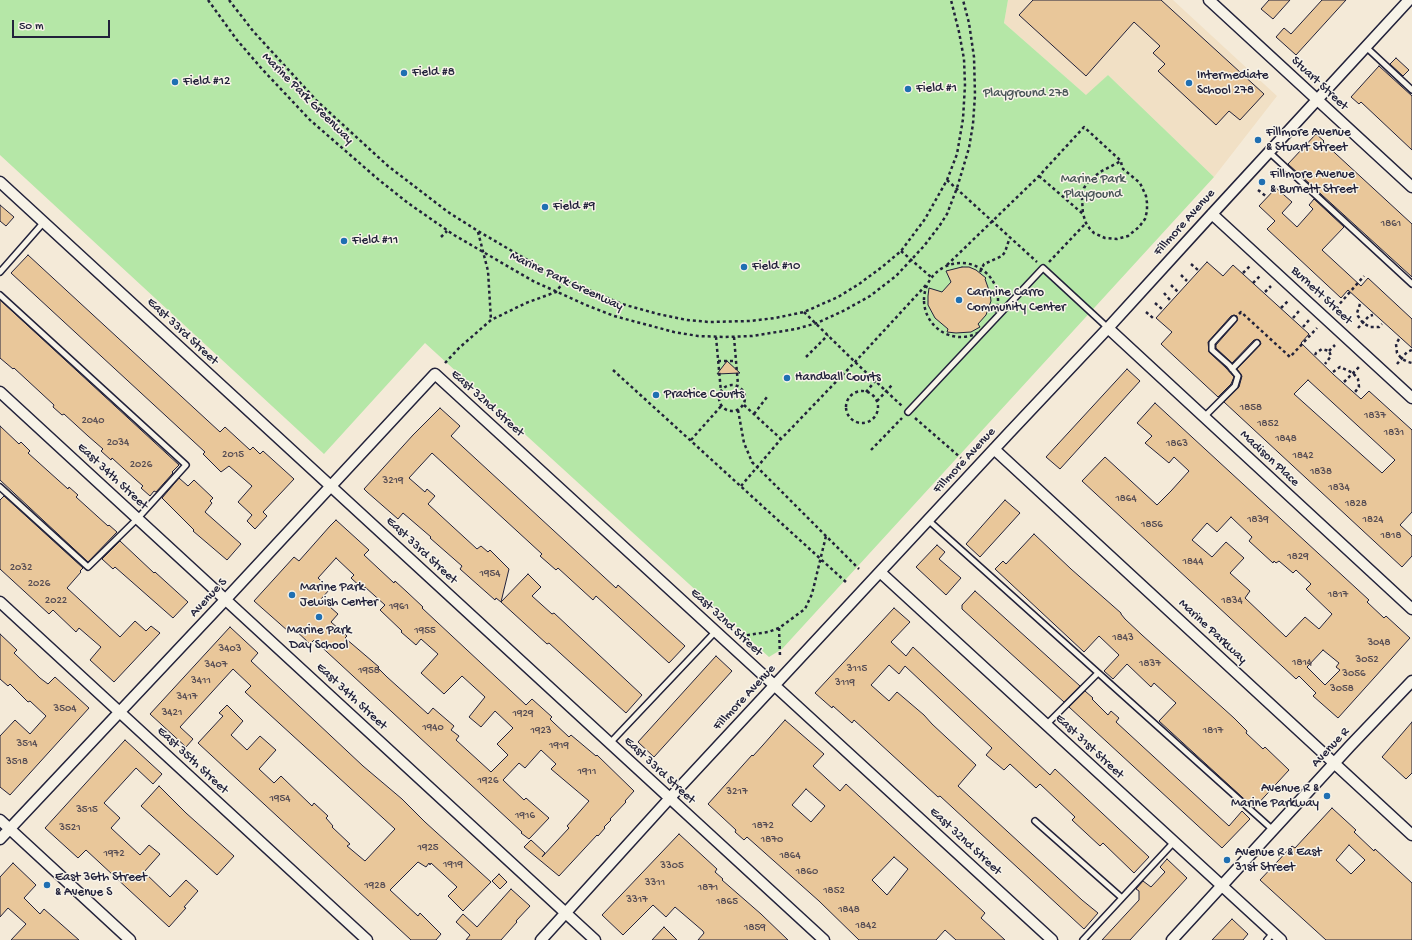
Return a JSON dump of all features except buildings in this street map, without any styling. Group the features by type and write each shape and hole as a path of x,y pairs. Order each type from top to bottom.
{"street":[{"name":"Stuart Street","path":"1209,0 1412,187"},
{"name":"Fillmore Avenue","path":"541,940 670,798 1108,328 1410,0"},
{"name":"East 33rd Street","path":"0,182 824,940"},
{"name":"Burnett Street","path":"1212,214 1412,398"},
{"name":"Madison Place","path":"1108,328 1412,609"},
{"name":"Avenue S","path":"0,839 435,374"},
{"name":"East 32nd Street","path":"435,374 716,630 1052,940"},
{"name":"East 34th Street","path":"0,392 595,940"},
{"name":"Marine Parkway","path":"994,449 1412,835"},
{"name":"East 31st Street","path":"880,572 1222,886 1270,936 1281,940"},
{"name":"East 35th Street","path":"0,602 367,940"},
{"name":"Avenue R","path":"1172,940 1334,763 1412,681"},
{"path":"0,820 130,940"}],"lane":[{"path":"1366,47 1412,90"},
{"path":"1269,152 1412,284"},
{"path":"0,272 44,222"},
{"path":"908,412 1043,268 1108,328"},
{"path":"0,295 186,465 138,518 88,567 0,487"},
{"path":"1204,417 1235,386 1238,376 1230,365 1212,350 1212,343 1234,319"},
{"path":"1232,369 1257,343"},
{"path":"928,520 1273,830"},
{"path":"610,742 716,630"},
{"path":"1046,724 1098,673"},
{"path":"1035,821 1122,898"},
{"path":"1083,940 1174,842"}],"path":[{"name":"Marine Park Greenway","path":"208,0 237,40 310,120 379,180 447,231 533,281 586,306 624,320 674,332 716,337 778,333 817,323 846,310 870,296 890,281 924,246 940,225 957,188 969,148 973,124 975,64 973,43 963,0"},
{"name":"Marine Park Greenway","path":"229,0 253,31 317,101 363,144 413,186 448,212 524,258 565,280 622,304 641,310 687,320 709,322 750,321 804,312 849,291 901,251 925,219 948,180 958,147 965,97 962,49 951,0"},
{"path":"947,265 965,263 974,265 982,269 992,279 997,292 998,302 996,311 987,328 975,334 962,337 950,336 938,330 924,309 923,296 931,277 947,265 1039,176 1084,126 1121,161 1122,168 1140,183 1146,196 1147,211 1143,222 1133,233 1117,239 1098,236 1086,224 1083,214 1082,199 1084,188 1088,182 1100,172 1121,161"},
{"path":"1039,176 1083,214"},
{"path":"948,180 1043,268 1086,224"},
{"path":"1258,190 1267,197"},
{"path":"441,237 447,231"},
{"path":"478,231 488,270 491,320"},
{"path":"980,272 984,264 1002,256 1005,252 1010,237"},
{"path":"901,251 931,277"},
{"path":"1191,264 1198,270"},
{"path":"1243,273 1250,266"},
{"path":"1181,275 1187,281"},
{"path":"1253,283 1260,276"},
{"path":"1336,308 1364,276"},
{"path":"445,363 459,348 491,320 526,303 556,292 565,280"},
{"path":"741,486 781,440 927,284"},
{"path":"1171,285 1178,292"},
{"path":"1265,292 1271,286"},
{"path":"1164,293 1170,300"},
{"path":"1281,308 1288,301"},
{"path":"1155,303 1162,309"},
{"path":"1360,304 1357,313 1363,322 1370,327 1379,327 1382,324"},
{"path":"1293,318 1299,311"},
{"path":"804,312 908,412 961,458"},
{"path":"1146,312 1153,318"},
{"path":"1234,319 1241,312 1290,357 1317,328"},
{"path":"1358,328 1369,316 1372,315"},
{"path":"1303,327 1309,320"},
{"path":"806,357 828,335"},
{"path":"716,337 721,392 719,400 726,410 734,411 738,410 744,405 746,396 738,386 734,337"},
{"path":"1399,339 1395,349 1402,359 1412,363"},
{"path":"1329,351 1335,345"},
{"path":"1397,364 1407,352 1409,347"},
{"path":"1315,354 1322,349 1329,351"},
{"path":"1407,352 1412,350"},
{"path":"1324,364 1331,356 1329,351"},
{"path":"718,361 736,361"},
{"path":"1333,372 1340,367 1352,373 1358,379 1359,387 1355,392"},
{"path":"1344,382 1359,367"},
{"path":"613,370 846,583"},
{"path":"866,392 881,374"},
{"path":"877,401 892,384"},
{"path":"721,392 727,386 738,386"},
{"path":"856,392 866,392 871,394 877,401 878,408 874,418 870,422 864,423 854,421 848,413 847,404 852,395 856,392"},
{"path":"754,414 767,398"},
{"path":"691,440 722,405"},
{"path":"744,405 781,440"},
{"path":"738,410 748,456 757,468 859,569"},
{"path":"871,450 908,412"},
{"path":"741,636 768,632 779,628 805,609 809,602 826,536"},
{"path":"779,628 780,656"}],"shaded area":[{"name":"Intermediate School 278","path":"1008,0 1173,0 1277,96 1214,177 1108,75 1087,96 1004,23"}],"green space":[{"path":"0,0 1008,0 1004,23 1086,95 1108,75 1214,177 782,649 769,657 425,343 324,454 0,155"}],"place":[{"name":"Field #8","path":"404,73"},
{"name":"Field #12","path":"175,82"},
{"name":"Intermediate School 278","path":"1189,83"},
{"name":"Field #1","path":"908,89"},
{"name":"Fillmore Avenue & Stuart Street","path":"1258,140"},
{"name":"Fillmore Avenue & Burnett Street","path":"1262,182"},
{"name":"Field #9","path":"545,207"},
{"name":"Field #11","path":"344,241"},
{"name":"Field #10","path":"744,267"},
{"name":"Carmine Carro Community Center","path":"959,300"},
{"name":"Handball Courts","path":"787,378"},
{"name":"Practice Courts","path":"656,395"},
{"name":"Marine Park Jewish Center","path":"292,595"},
{"name":"Marine Park Day School","path":"319,617"},
{"name":"Avenue R & Marine Parkway","path":"1327,796"},
{"name":"Avenue R & East 31st Street","path":"1227,860"},
{"name":"East 36th Street & Avenue S","path":"47,885"}],"park label":[{"name":"Playground 278","path":"1026,94"},
{"name":"Marine Park Playgound","path":"1093,188"}]}
